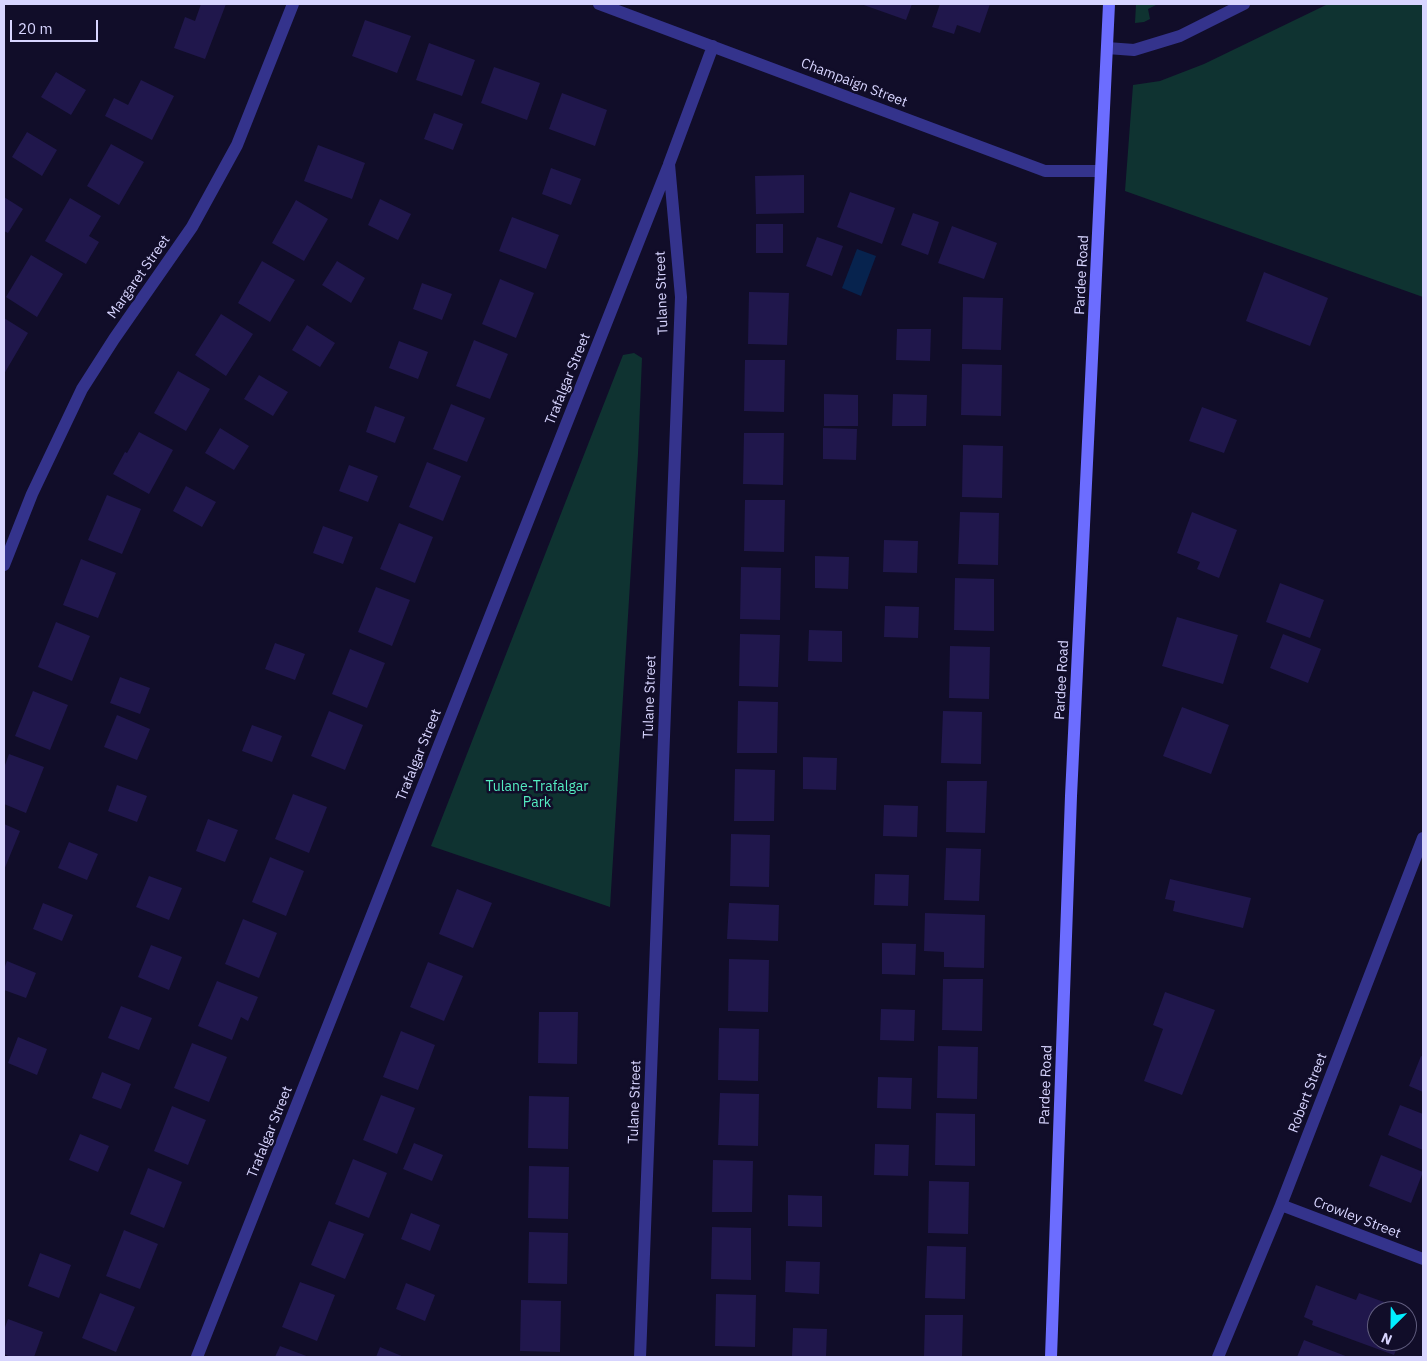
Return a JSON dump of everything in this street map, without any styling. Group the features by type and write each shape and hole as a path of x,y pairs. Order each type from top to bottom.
{"main road":[{"name":"Pardee Road","path":"1051,1357 1072,786 1109,4"}],"street":[{"name":"Margaret Street","path":"4,565 32,494 82,388 192,227 237,145 293,4"},
{"name":"Champaign Street","path":"599,4 1045,171 1102,171"},
{"path":"1107,48 1134,50 1180,36 1244,4"},
{"name":"Tulane Street","path":"640,1357 680,297 669,164 713,46"},
{"name":"Trafalgar Street","path":"197,1357 669,164"},
{"name":"Robert Street","path":"1218,1357 1280,1205 1423,838"},
{"name":"Crowley Street","path":"1280,1205 1423,1259"}],"green space":[{"path":"1136,4 1158,4 1148,9 1150,19 1135,23"},
{"path":"1328,4 1423,4 1423,297 1125,191 1133,85 1160,81 1204,64"},
{"name":"Tulane-Trafalgar Park","path":"634,353 642,358 638,454 610,907 431,846 623,355"}],"water":[{"path":"857,249 876,256 861,296 842,288"}],"building":[{"path":"201,4 226,4 205,59 174,48 185,17 195,21"},
{"path":"861,4 912,4 906,20"},
{"path":"940,4 990,4 980,33 957,25 954,34 932,27"},
{"path":"365,20 411,36 397,73 352,56"},
{"path":"429,43 475,60 462,96 416,80"},
{"path":"494,67 540,83 527,120 481,103"},
{"path":"56,72 86,90 71,115 41,97"},
{"path":"141,80 174,96 152,140 105,116 114,98 128,105"},
{"path":"562,93 607,110 595,146 549,129"},
{"path":"434,113 463,124 453,150 424,139"},
{"path":"27,132 57,150 42,176 12,157"},
{"path":"111,144 144,162 119,205 87,186"},
{"path":"318,145 365,163 352,199 304,181"},
{"path":"551,168 581,179 571,205 542,194"},
{"path":"804,175 804,213 756,214 755,176"},
{"path":"850,192 895,208 882,244 837,227"},
{"path":"4,197 23,209 8,233 4,231"},
{"path":"70,198 101,216 89,236 99,242 86,264 45,241"},
{"path":"380,199 411,214 398,240 368,225"},
{"path":"296,200 328,219 304,261 272,243"},
{"path":"913,213 939,222 928,255 901,245"},
{"path":"512,217 559,235 546,269 499,251"},
{"path":"756,224 783,224 783,253 756,253"},
{"path":"952,226 997,243 984,279 938,263"},
{"path":"817,237 843,246 832,276 806,266"},
{"path":"31,255 63,274 37,317 6,297"},
{"path":"262,261 295,280 270,322 238,303"},
{"path":"337,261 365,278 351,303 322,285"},
{"path":"1264,272 1328,298 1310,346 1246,321"},
{"path":"500,279 534,293 516,338 482,324"},
{"path":"422,283 452,294 442,320 413,309"},
{"path":"749,292 789,293 787,345 748,344"},
{"path":"963,297 1003,298 1001,350 962,349"},
{"path":"221,314 253,334 226,376 195,355"},
{"path":"4,318 28,333 4,374"},
{"path":"307,325 335,343 320,367 292,350"},
{"path":"897,329 931,329 930,361 896,360"},
{"path":"474,340 508,354 490,399 456,386"},
{"path":"399,341 428,352 418,379 389,368"},
{"path":"745,360 785,360 784,412 744,411"},
{"path":"962,364 1002,365 1001,416 961,415"},
{"path":"178,371 210,389 186,431 154,413"},
{"path":"259,375 288,392 273,416 244,399"},
{"path":"824,394 858,395 858,426 824,426"},
{"path":"893,394 927,395 926,426 892,426"},
{"path":"451,404 485,418 467,462 433,449"},
{"path":"375,406 405,417 395,443 366,432"},
{"path":"1202,407 1237,420 1224,453 1189,441"},
{"path":"220,428 249,446 234,470 205,453"},
{"path":"823,428 857,429 856,460 823,459"},
{"path":"139,432 173,450 149,494 113,474"},
{"path":"744,433 784,433 783,485 743,484"},
{"path":"963,445 1003,446 1002,498 962,497"},
{"path":"427,462 461,476 443,521 409,507"},
{"path":"349,465 378,476 368,502 339,491"},
{"path":"186,486 216,502 202,527 173,511"},
{"path":"107,495 141,509 122,554 88,540"},
{"path":"745,500 785,500 784,552 744,551"},
{"path":"960,512 999,513 998,565 958,564"},
{"path":"1192,512 1237,530 1219,578 1197,569 1200,562 1177,553"},
{"path":"399,523 433,537 415,583 380,569"},
{"path":"323,526 353,537 343,564 313,553"},
{"path":"884,540 918,541 917,573 883,572"},
{"path":"815,556 849,557 848,589 815,588"},
{"path":"81,559 116,573 98,618 63,605"},
{"path":"741,567 781,568 780,620 740,619"},
{"path":"955,578 994,579 994,631 954,630"},
{"path":"1280,583 1324,600 1310,638 1266,622"},
{"path":"376,587 410,600 392,646 358,632"},
{"path":"885,606 919,607 918,638 884,637"},
{"path":"1177,617 1238,635 1223,684 1162,666"},
{"path":"56,622 90,636 72,681 38,667"},
{"path":"809,630 842,631 842,662 808,661"},
{"path":"740,634 780,635 778,687 739,686"},
{"path":"1283,634 1321,649 1308,683 1270,668"},
{"path":"275,643 305,654 295,680 265,669"},
{"path":"950,646 990,647 989,699 949,698"},
{"path":"350,649 385,663 367,708 332,694"},
{"path":"120,677 150,688 140,714 110,703"},
{"path":"33,691 68,705 50,750 15,736"},
{"path":"738,701 778,702 777,753 737,753"},
{"path":"1182,707 1229,725 1211,774 1163,756"},
{"path":"329,711 363,725 345,770 311,756"},
{"path":"943,711 982,712 981,764 941,763"},
{"path":"117,715 150,729 137,760 104,747"},
{"path":"252,725 282,736 272,762 242,751"},
{"path":"9,754 44,767 26,813 4,804 4,768"},
{"path":"803,757 837,758 836,790 803,789"},
{"path":"735,769 775,770 774,821 734,821"},
{"path":"947,781 987,781 985,833 946,832"},
{"path":"117,785 147,796 137,822 108,811"},
{"path":"293,794 327,807 309,853 275,839"},
{"path":"884,805 918,806 917,837 883,836"},
{"path":"208,819 238,830 225,862 196,851"},
{"path":"4,824 20,831 4,870"},
{"path":"731,834 770,835 769,887 730,886"},
{"path":"69,842 98,854 87,880 58,868"},
{"path":"946,848 981,849 979,901 944,900"},
{"path":"270,857 304,871 286,916 252,902"},
{"path":"875,874 909,875 908,906 874,905"},
{"path":"149,876 182,888 169,920 136,907"},
{"path":"1170,879 1251,898 1243,928 1173,911 1175,901 1165,899"},
{"path":"457,889 492,903 473,948 439,934"},
{"path":"43,903 73,915 62,941 33,929"},
{"path":"729,903 779,905 778,941 727,939"},
{"path":"925,913 985,915 984,968 944,967 944,952 924,951"},
{"path":"243,919 277,933 259,978 225,964"},
{"path":"882,943 916,944 915,975 882,974"},
{"path":"151,945 182,957 169,990 138,977"},
{"path":"729,959 769,960 768,1012 728,1011"},
{"path":"7,961 36,973 26,998 4,990 4,969"},
{"path":"428,962 463,976 444,1021 410,1007"},
{"path":"943,979 983,979 982,1031 942,1030"},
{"path":"217,981 258,997 248,1021 241,1017 232,1040 198,1026"},
{"path":"1165,992 1215,1010 1182,1095 1144,1081 1163,1029 1153,1025"},
{"path":"121,1006 152,1018 139,1050 108,1038"},
{"path":"881,1009 915,1010 914,1041 880,1040"},
{"path":"539,1012 578,1012 577,1064 538,1063"},
{"path":"719,1028 759,1029 758,1081 718,1080"},
{"path":"401,1031 435,1045 418,1090 383,1077"},
{"path":"18,1037 47,1049 37,1075 8,1063"},
{"path":"192,1043 227,1057 209,1102 174,1088"},
{"path":"938,1046 978,1047 977,1099 937,1098"},
{"path":"1421,1056 1423,1057 1423,1092 1409,1086"},
{"path":"102,1072 131,1084 121,1109 92,1098"},
{"path":"878,1077 912,1078 911,1109 877,1108"},
{"path":"720,1093 759,1094 758,1146 718,1145"},
{"path":"381,1095 415,1108 397,1154 363,1140"},
{"path":"529,1096 569,1097 568,1149 528,1148"},
{"path":"1400,1105 1423,1114 1423,1150 1388,1135"},
{"path":"172,1106 206,1120 188,1165 154,1151"},
{"path":"936,1113 975,1114 975,1166 935,1165"},
{"path":"80,1134 109,1146 98,1172 69,1160"},
{"path":"414,1143 443,1155 432,1181 403,1169"},
{"path":"875,1144 909,1145 908,1176 874,1175"},
{"path":"1381,1155 1423,1172 1411,1203 1369,1186"},
{"path":"353,1159 387,1173 369,1218 335,1204"},
{"path":"713,1160 753,1161 752,1212 712,1212"},
{"path":"529,1166 569,1167 568,1219 528,1218"},
{"path":"148,1168 182,1182 164,1228 130,1214"},
{"path":"929,1181 969,1182 968,1234 928,1233"},
{"path":"788,1195 822,1196 822,1227 788,1226"},
{"path":"411,1213 440,1225 430,1251 401,1239"},
{"path":"329,1221 364,1234 345,1279 311,1265"},
{"path":"712,1227 751,1228 751,1280 711,1279"},
{"path":"124,1230 158,1244 140,1289 106,1276"},
{"path":"529,1232 568,1233 567,1284 528,1283"},
{"path":"927,1246 966,1247 965,1299 925,1298"},
{"path":"40,1253 71,1265 59,1298 28,1286"},
{"path":"786,1261 820,1262 819,1294 785,1292"},
{"path":"300,1282 335,1295 317,1341 282,1327"},
{"path":"406,1283 435,1295 425,1321 396,1309"},
{"path":"1316,1285 1356,1300 1359,1293 1381,1301 1367,1301 1367,1345 1312,1325 1313,1321 1304,1317"},
{"path":"100,1293 135,1307 116,1352 82,1338"},
{"path":"716,1294 756,1295 755,1347 715,1346"},
{"path":"521,1300 561,1301 560,1352 520,1351"},
{"path":"925,1315 963,1315 962,1357 924,1357"},
{"path":"8,1319 43,1332 34,1357 11,1357 4,1354 4,1330"},
{"path":"793,1328 827,1329 826,1357 792,1357"},
{"path":"1304,1340 1348,1357 1297,1357"},
{"path":"280,1346 309,1357 275,1357"},
{"path":"380,1347 404,1357 376,1357"},
{"path":"1383,1351 1396,1351 1394,1355"}]}
